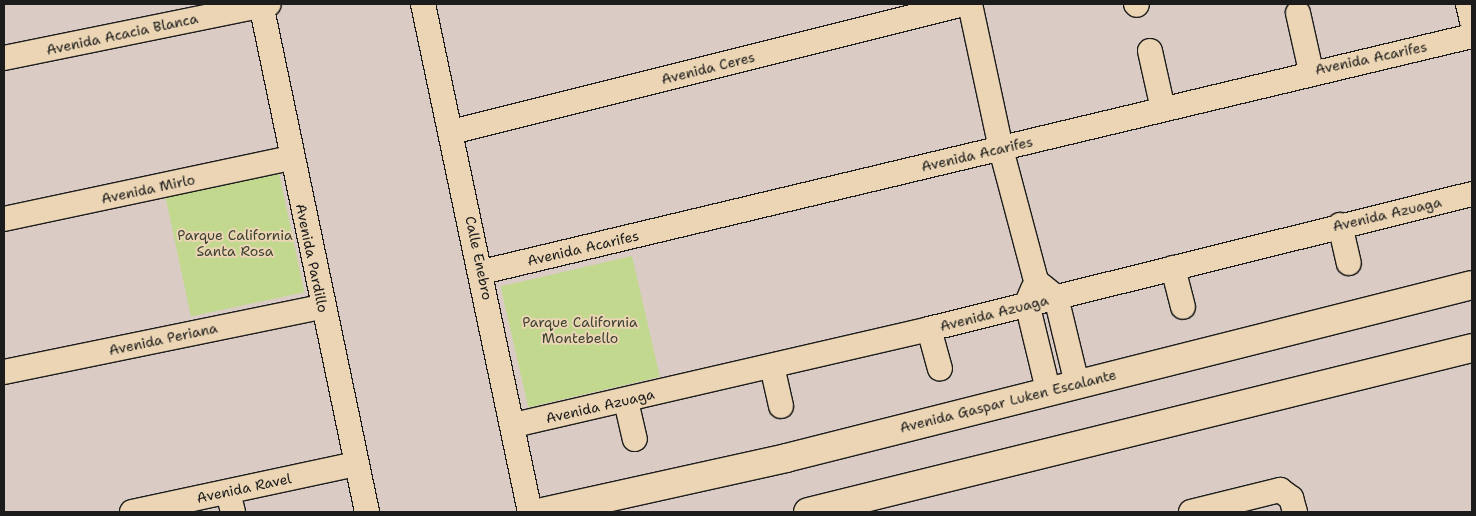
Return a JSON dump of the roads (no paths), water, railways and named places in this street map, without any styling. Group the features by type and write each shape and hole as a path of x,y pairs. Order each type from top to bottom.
{"street":[{"name":"Avenida Acacia Blanca","path":"4,58 264,4"},
{"name":"Avenida Pardillo","path":"264,4 291,158 367,512"},
{"name":"Calle Enebro","path":"423,4 482,272 530,512"},
{"name":"Avenida Ceres","path":"452,132 964,4"},
{"path":"970,4 1001,149 1036,281 1056,297 1077,384"},
{"path":"1468,4 1472,21"},
{"path":"1298,14 1311,71"},
{"name":"Avenida Acarifes","path":"482,272 1001,149 1311,71 1472,36"},
{"path":"1150,51 1163,109"},
{"name":"Avenida Mirlo","path":"4,219 291,158"},
{"name":"Avenida Azuaga","path":"514,425 626,401 929,329 1340,225 1472,194"},
{"path":"1340,225 1349,263"},
{"path":"1173,268 1183,307"},
{"path":"1036,281 1027,303 1048,390"},
{"name":"Avenida Gaspar Luken Escalante","path":"543,512 571,509 786,458 1048,390 1472,285"},
{"name":"Avenida Periana","path":"4,372 322,307"},
{"path":"929,329 940,369"},
{"path":"808,512 1472,348"},
{"path":"772,366 782,406"},
{"path":"626,401 635,439"},
{"name":"Avenida Ravel","path":"132,512 230,502 356,464"},
{"path":"1191,512 1280,490 1291,498 1295,512"}],"park label":[{"name":"Parque California Santa Rosa","path":"235,244"},
{"name":"Parque California Montebello","path":"580,330"}]}
